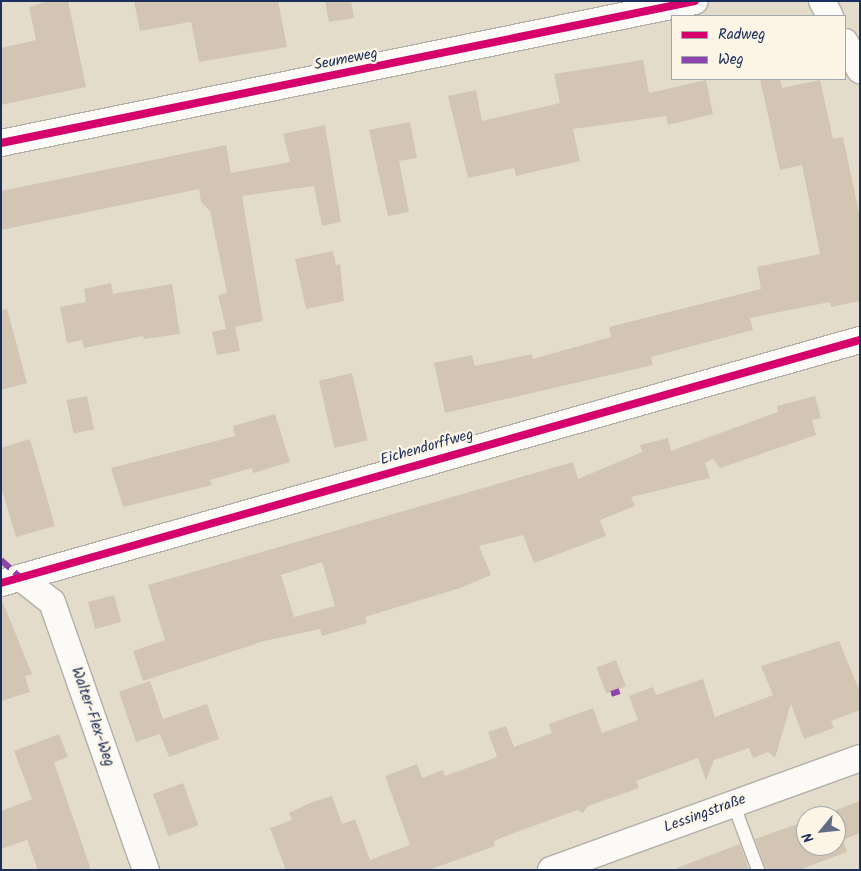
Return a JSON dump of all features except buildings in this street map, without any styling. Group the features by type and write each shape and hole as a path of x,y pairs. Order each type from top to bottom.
{"street":[{"name":"Seumeweg","path":"1,143 695,1"},
{"path":"822,1 829,15"},
{"path":"846,44 860,70"},
{"name":"Eichendorffweg","path":"11,580 860,340"},
{"name":"Walter-Flex-Weg","path":"11,580 52,602 146,870"},
{"name":"Lessingstraße","path":"551,870 860,758"}],"lane":[{"path":"734,804 758,870"}],"marked path":[{"path":"1,560 21,578"},
{"path":"611,694 620,691"}],"cycle path":[{"path":"1,143 695,1"},
{"path":"1,583 860,340"}]}
